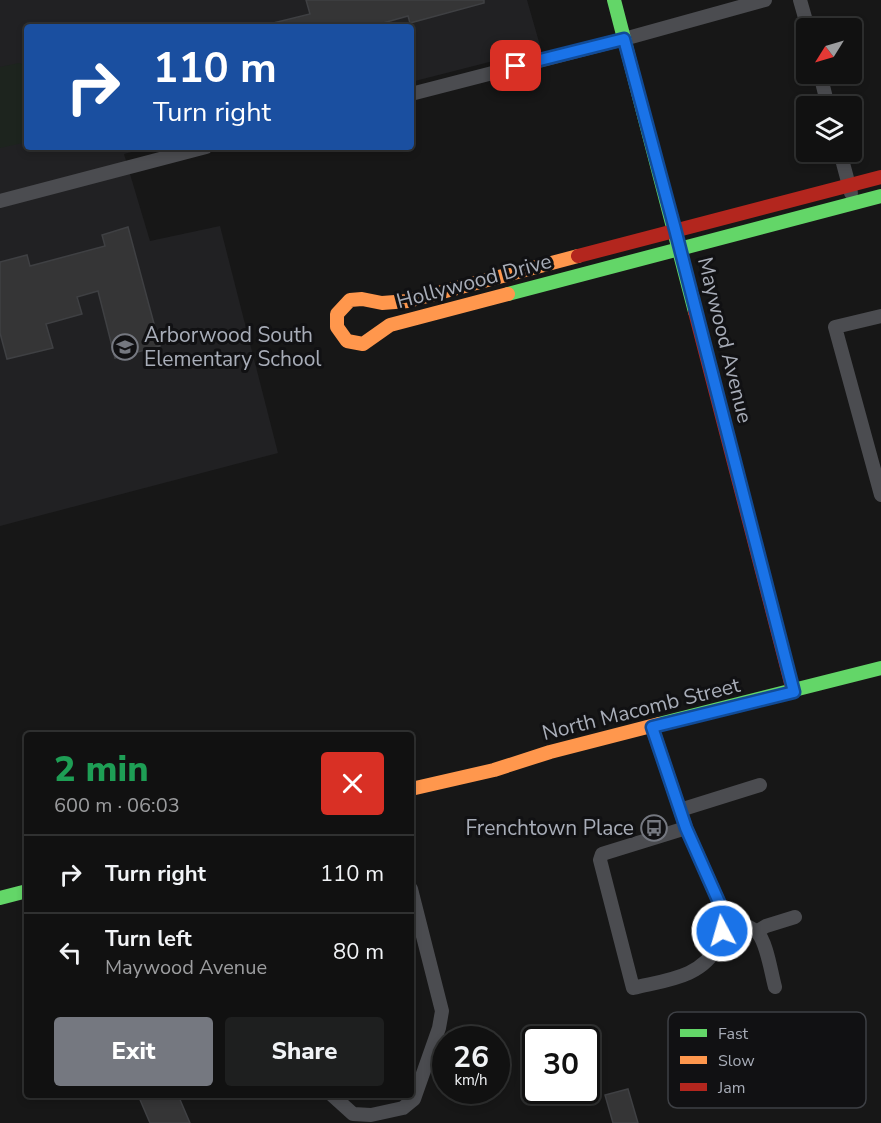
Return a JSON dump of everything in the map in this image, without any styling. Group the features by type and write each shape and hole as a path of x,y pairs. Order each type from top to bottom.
{"street":[{"name":"Maywood Avenue","path":"614,0 794,692"},
{"path":"414,93 765,0"},
{"path":"801,0 806,18"},
{"path":"0,201 195,150"},
{"path":"843,162 853,203"},
{"name":"Hollywood Drive","path":"881,177 675,229 408,301 382,303 362,299 350,300 337,314 337,327 347,341 363,344 390,325 881,196"},
{"path":"881,316 835,327 881,495"},
{"name":"North Macomb Street","path":"414,788 494,770 550,752 794,692 881,668"},
{"path":"652,727 686,828 726,918 756,932 762,940 775,987"},
{"path":"680,810 760,785"},
{"path":"686,828 602,854 600,860 633,988 686,975 699,968 718,944 726,918"},
{"path":"0,898 24,892"},
{"path":"335,1098 353,1114 371,1115 403,1108 414,1100 439,1028 442,1011 414,901"},
{"path":"756,932 766,926 795,917"}],"shaded area":[{"name":"Arborwood South Elementary School","path":"0,0 527,0 541,49 414,81 414,24 24,24 24,150 139,150 124,154 150,241 220,226 278,453 0,526"},
{"path":"19,63 24,65 24,143 0,148 0,67"}],"building":[{"path":"306,0 484,0 484,3 410,23 408,16 380,24 273,24 310,14"},
{"path":"128,227 160,346 115,358 98,291 77,297 82,314 46,324 53,348 7,359 0,333 0,262 27,255 30,266 105,246 102,235"},
{"path":"628,1089 638,1123 613,1123 605,1095"},
{"path":"139,1098 179,1098 190,1123 150,1123"}],"traffic: fast":[{"path":"614,0 695,312"},
{"path":"508,294 881,196"},
{"path":"659,724 881,668"},
{"path":"0,898 24,892"}],"traffic: slow":[{"path":"508,294 390,325 363,344 347,341 337,327 337,314 350,300 362,299 382,303 408,301 578,256"},
{"path":"414,788 494,770 550,752 659,724"}],"traffic: jam":[{"path":"578,256 881,177"},
{"path":"695,312 793,691"}],"place":[{"name":"Arborwood South Elementary School","path":"125,347"},
{"name":"Frenchtown Place","path":"654,828"}],"route":[{"path":"516,66 624,39 794,692 652,727 686,828 726,918 722,931"}]}
